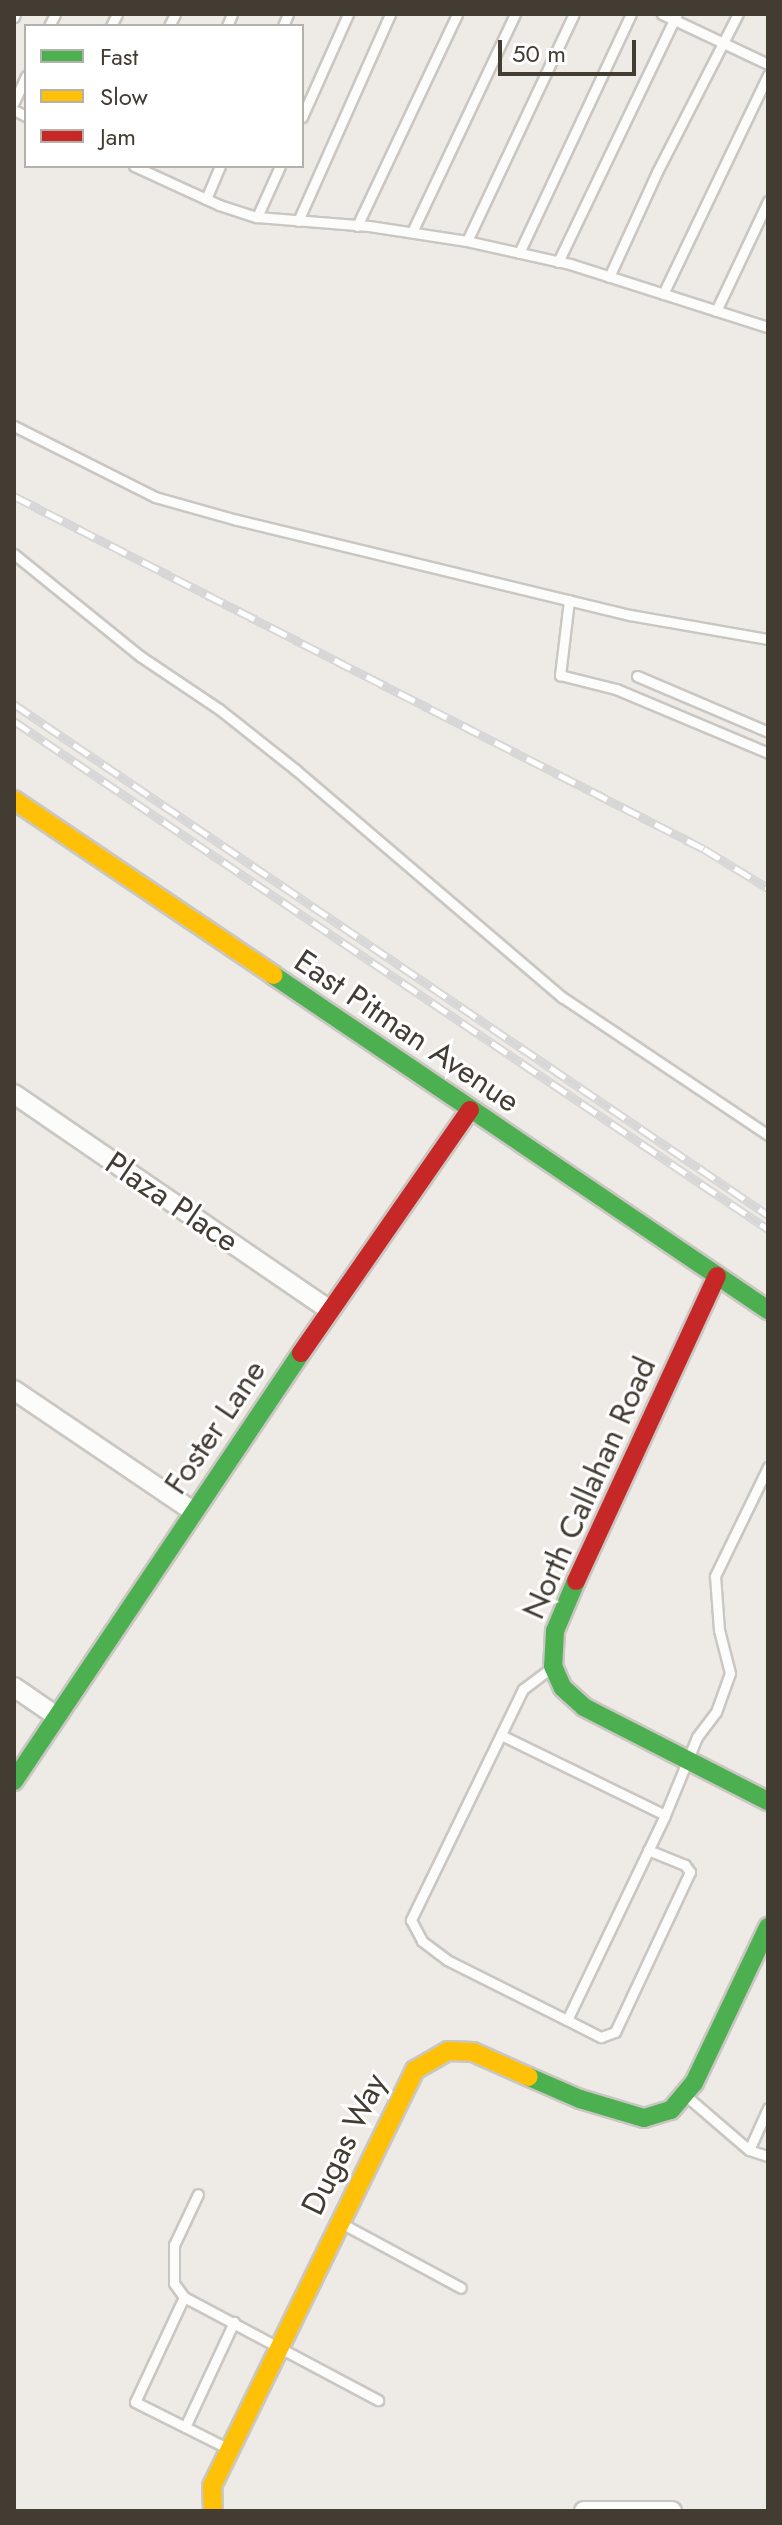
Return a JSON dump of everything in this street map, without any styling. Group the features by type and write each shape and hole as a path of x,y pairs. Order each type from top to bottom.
{"street":[{"name":"East Pitman Avenue","path":"14,800 768,1310"},
{"name":"Plaza Place","path":"14,1094 330,1310"},
{"name":"Foster Lane","path":"14,1781 330,1310 470,1110"},
{"name":"North Callahan Road","path":"717,1276 562,1610 555,1631 553,1666 563,1688 584,1707 768,1801"},
{"path":"14,1390 194,1512"},
{"path":"14,1687 56,1716"},
{"name":"Dugas Way","path":"213,2511 212,2486 338,2222 415,2070 448,2051 473,2052 580,2099 644,2118 671,2110 694,2083 768,1927"},
{"path":"584,2511 672,2511"}],"lane":[{"path":"304,113 348,14"},
{"path":"298,221 390,14"},
{"path":"357,226 457,14"},
{"path":"412,232 515,14"},
{"path":"467,241 574,14"},
{"path":"519,253 631,14"},
{"path":"662,14 676,17 768,64"},
{"path":"609,277 657,172 738,14"},
{"path":"558,262 676,17"},
{"path":"663,294 768,75"},
{"path":"14,102 24,80"},
{"path":"139,168 206,199 257,217 412,232 467,241 558,262 767,326"},
{"path":"159,177 163,168"},
{"path":"206,199 219,168"},
{"path":"257,217 279,168"},
{"path":"716,311 768,201"},
{"path":"14,426 155,497 237,520 569,600 768,639"},
{"path":"14,554 140,656 219,709 285,761 562,997 768,1135"},
{"path":"569,600 560,675 616,689 768,753"},
{"path":"637,676 768,732"},
{"path":"567,2020 665,1815 697,1737 716,1712 730,1673 719,1630 715,1576 768,1467"},
{"path":"553,1666 523,1689 411,1920 422,1941 447,1960 601,2037 615,2032 690,1872 685,1865 648,1850"},
{"path":"501,1735 665,1815"},
{"path":"684,2094 749,2150 768,2156"},
{"path":"749,2150 768,2108"},
{"path":"198,2194 174,2245 174,2283 184,2297 269,2339 277,2349 378,2400"},
{"path":"338,2222 461,2288"},
{"path":"184,2297 135,2402 229,2449"},
{"path":"185,2427 234,2322"}],"railway":[{"path":"14,496 704,849 768,888"},
{"path":"14,704 768,1215"},
{"path":"14,721 768,1229"}],"traffic: fast":[{"path":"273,975 768,1310"},
{"path":"14,1781 301,1353"},
{"path":"576,1581 555,1631 553,1666 563,1688 584,1707 768,1801"},
{"path":"529,2077 580,2099 644,2118 671,2110 694,2083 768,1927"}],"traffic: slow":[{"path":"14,800 273,975"},
{"path":"213,2511 212,2486 415,2070 448,2051 473,2052 529,2077"}],"traffic: jam":[{"path":"301,1353 470,1110"},
{"path":"576,1581 717,1276"}]}
